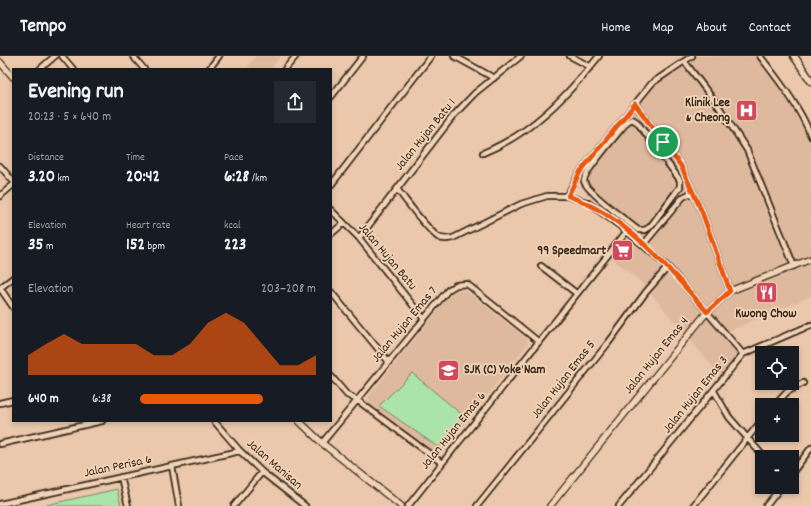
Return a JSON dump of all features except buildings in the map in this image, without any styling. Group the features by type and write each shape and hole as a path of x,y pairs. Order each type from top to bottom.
{"main road":[{"path":"794,56 811,81"}],"street":[{"path":"41,68 55,56"},
{"path":"62,56 72,68"},
{"path":"210,68 219,56"},
{"path":"287,68 296,56"},
{"path":"332,96 363,56"},
{"path":"332,184 431,56"},
{"path":"454,56 494,78"},
{"name":"Jalan Hujan Batu 1","path":"359,238 454,115 475,93 521,56"},
{"path":"570,56 591,67"},
{"path":"483,153 508,142 546,114 591,67 599,56"},
{"path":"568,196 580,172 652,83 692,56"},
{"path":"760,56 785,90 807,124 811,136"},
{"path":"136,57 143,68"},
{"path":"0,62 12,76"},
{"path":"685,62 719,107 747,150 794,266"},
{"path":"635,104 681,166 694,192 730,291"},
{"path":"635,120 680,180 680,187 650,227 645,230 638,230 596,196 584,183 584,177 627,122 635,120 642,114"},
{"path":"669,164 676,159"},
{"path":"0,166 12,180"},
{"path":"0,196 12,186"},
{"path":"397,189 439,238 446,240 454,238 521,204 547,196 568,196 587,202 627,230 668,267 743,354"},
{"path":"643,245 684,197 694,192"},
{"name":"Jalan Hujan Batu","path":"332,211 359,238 424,319"},
{"path":"332,233 344,223"},
{"name":"Jalan Hujan Emas 6","path":"408,506 627,230"},
{"path":"633,236 638,230"},
{"name":"Jalan Hujan Emas 4","path":"550,506 707,312 730,291 811,259"},
{"path":"541,266 576,293"},
{"name":"Jalan Hujan Emas 5","path":"478,506 609,342 646,292 668,267"},
{"path":"12,279 0,288 12,306"},
{"name":"Jalan Hujan Emas 7","path":"322,443 452,287 461,283 467,284 539,342"},
{"path":"332,293 389,362"},
{"name":"Jalan Hujan Emas 3","path":"619,506 743,354 811,325"},
{"path":"332,377 347,394 442,463"},
{"path":"781,398 787,392 803,383"},
{"path":"714,391 729,417 757,450"},
{"path":"0,403 12,400"},
{"path":"0,444 98,422"},
{"name":"Jalan Manisan","path":"215,422 240,451 262,472 306,506"},
{"path":"300,422 322,443 401,506"},
{"path":"694,506 755,428"},
{"path":"799,464 811,448"},
{"name":"Jalan Perisa 6","path":"0,504 240,451"},
{"path":"172,466 179,506"},
{"path":"234,506 262,472"},
{"path":"121,477 128,506"},
{"path":"766,506 775,494"}],"shaded area":[{"path":"256,56 281,56 272,68 247,68"},
{"path":"695,56 766,56 807,116 811,127 811,296 729,331 743,348 720,375 640,281 605,253 624,226 584,191 582,176 652,85"},
{"name":"SJK (C) Yoke Nam","path":"461,290 469,293 527,339 528,344 441,453 436,454 368,402 369,396 449,296 456,291"}],"green space":[{"path":"412,373 466,418 438,447 379,406"},
{"path":"117,489 121,506 42,506"}],"place":[{"name":"Klinik Lee & Cheong","path":"746,110"},
{"name":"99 Speedmart","path":"622,251"},
{"name":"Kwong Chow","path":"766,292"},
{"name":"SJK (C) Yoke Nam","path":"448,370"}],"route":[{"path":"635,104 663,142 681,166 694,192 730,291 707,312 668,267 627,230 587,202 568,196 580,172 635,104"}]}
